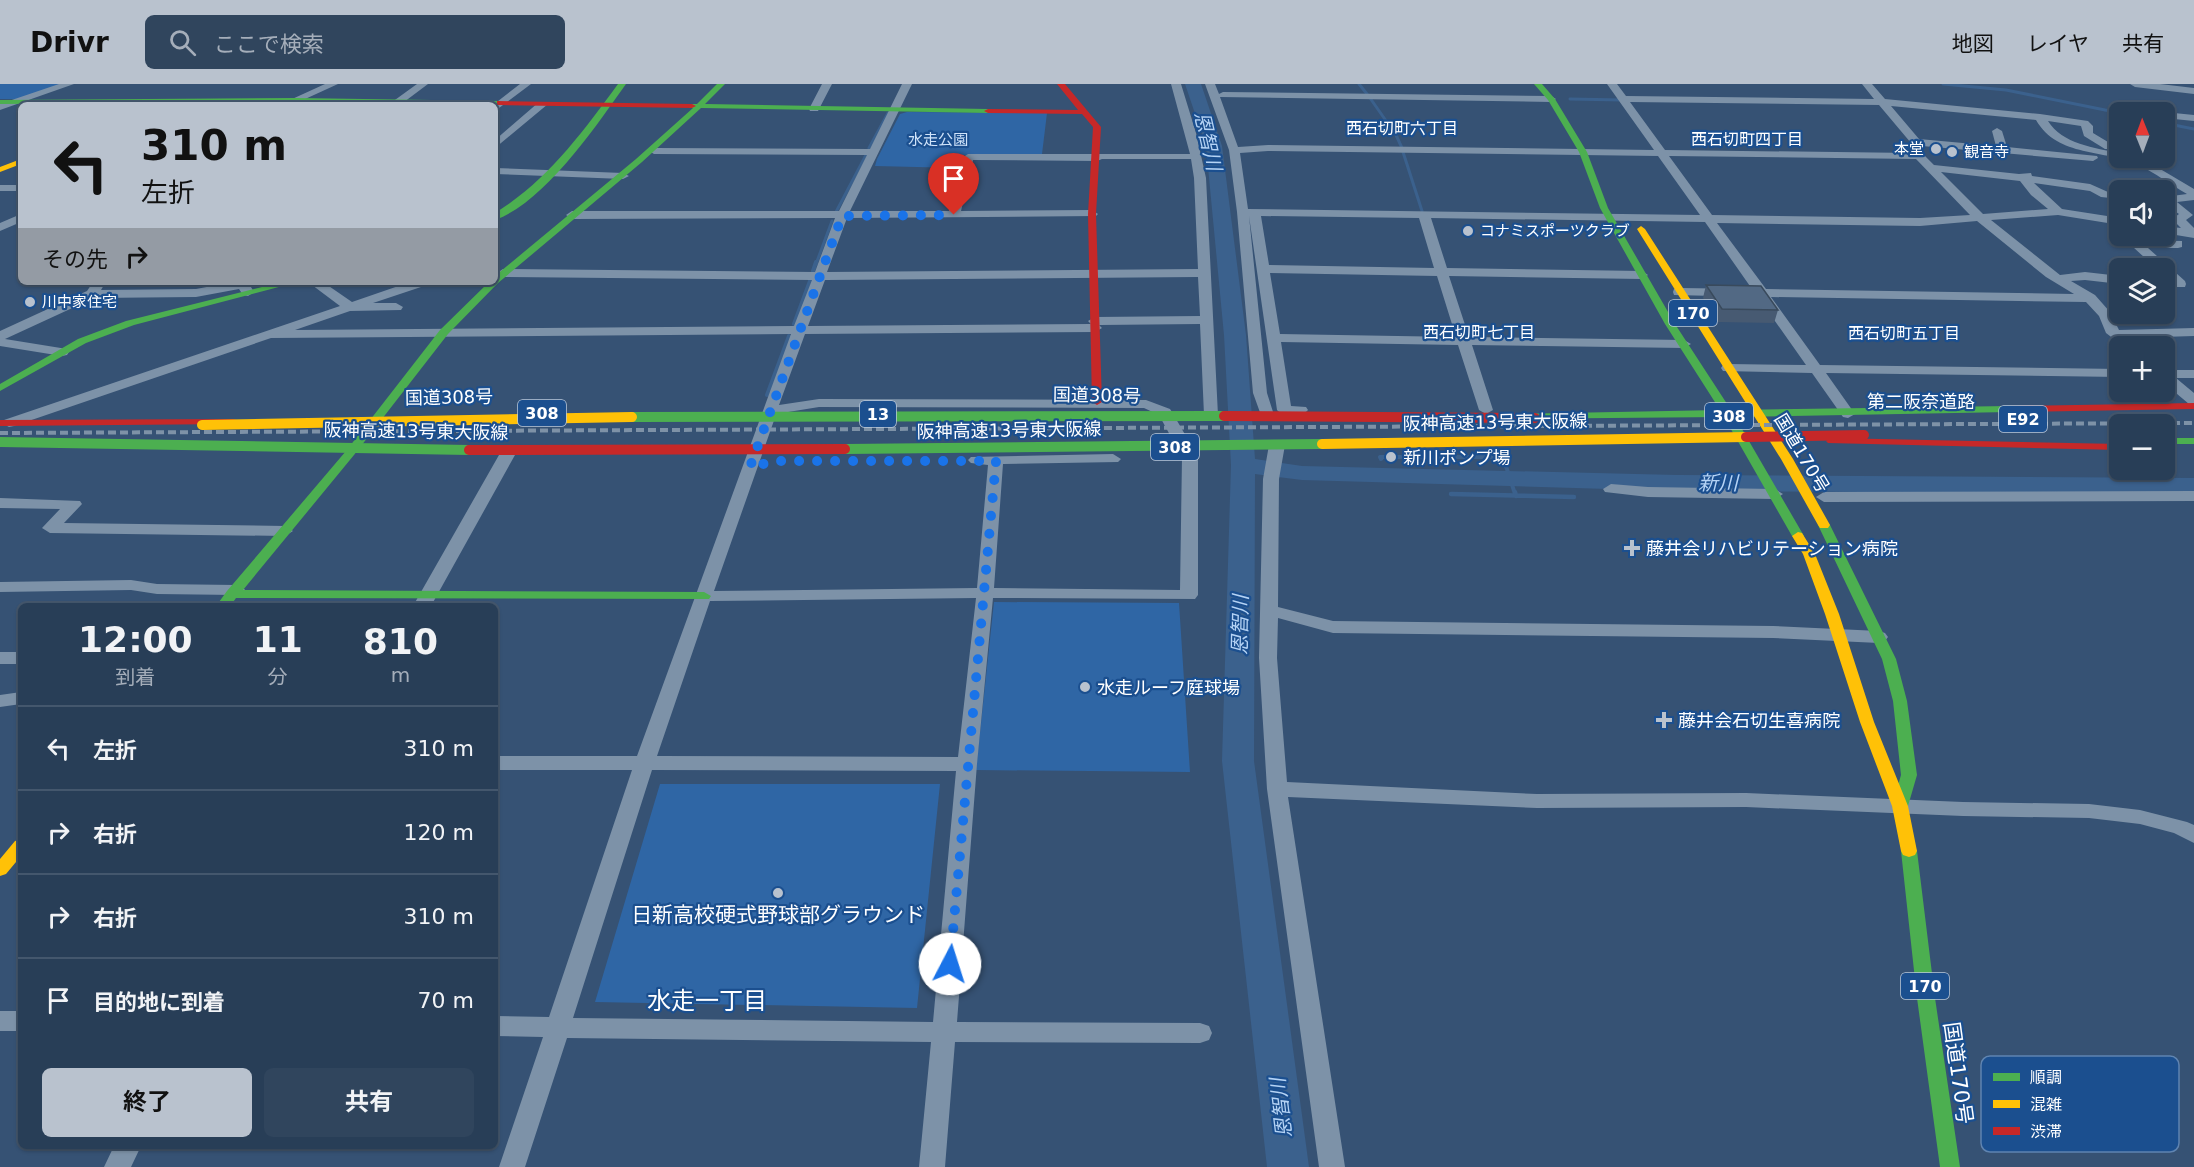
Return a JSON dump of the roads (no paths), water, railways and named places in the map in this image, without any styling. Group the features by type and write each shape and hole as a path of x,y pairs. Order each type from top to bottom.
{"main road":[{"path":"498,215 531,194 553,174 622,84"},
{"path":"500,273 654,151 700,108 721,84"},
{"path":"1061,84 1097,127 1092,214 1097,402"},
{"name":"170","path":"1530,84 1546,99"},
{"name":"170","path":"1538,84 1548,106 1559,112 1562,102 1553,84"},
{"path":"1546,84 1546,99"},
{"path":"161,102 197,87"},
{"path":"0,102 88,102"},
{"path":"498,106 543,104 1086,112"},
{"name":"国道170号","path":"1559,112 1583,152 1583,157 1610,216 1642,275 1744,441 1809,554 1839,634 1866,722 1900,806 1912,873 1926,998 1950,1167"},
{"name":"国道170号","path":"1583,152 1592,157 1633,217 1801,484 1822,521 1879,637 1889,659 1896,684 1905,732 1909,775 1900,806"},
{"path":"0,161 18,154"},
{"path":"0,170 18,162"},
{"path":"0,388 62,352 130,322 280,285"},
{"path":"225,603 350,453 444,332 489,285"},
{"name":"国道308号","path":"2,426 771,411 1085,417 1211,415 1757,417 2194,406"},
{"name":"阪神高速13号東大阪線","path":"2,426 186,425 437,418 958,413 1757,417"},
{"path":"1919,413 2194,413"},
{"path":"186,425 1019,423 1085,417 1205,421 1237,415"},
{"name":"第二阪奈道路","path":"1757,417 2194,419"},
{"path":"1269,443 1716,434 1744,441"},
{"name":"第二阪奈道路","path":"1771,438 2109,434"},
{"path":"2175,434 2194,434"},
{"name":"阪神高速13号東大阪線","path":"0,442 550,451 989,449 1771,438"},
{"name":"308","path":"795,457 1084,444 1744,441 1771,438 2109,447"},
{"path":"110,442 1019,439 1084,444"},
{"path":"1941,442 2109,441"},
{"path":"2175,441 2194,441"},
{"path":"2175,447 2194,447"},
{"path":"0,448 752,460"},
{"path":"234,592 425,600 704,596"},
{"path":"0,870 18,849"}],"street":[{"path":"0,107 69,84"},
{"path":"290,102 333,84"},
{"path":"397,102 423,84"},
{"path":"498,106 526,84"},
{"path":"814,109 827,84"},
{"path":"512,1167 645,764 752,460 842,216 907,84"},
{"path":"1176,84 1191,133 1200,178 1211,415"},
{"path":"1210,84 1234,150 1262,269 1284,410 1632,411 1666,417"},
{"path":"1612,84 1848,414"},
{"path":"1866,84 1916,142 1919,156 1979,217 2009,243 2058,279 2090,298 2105,315 2111,330 2119,336"},
{"path":"2135,84 2194,91"},
{"path":"1223,94 1546,99"},
{"path":"1623,99 1882,102 2040,117 2084,123 2088,126 2088,134 2109,146"},
{"path":"498,142 543,104"},
{"path":"2040,117 2045,129 2076,145 2109,154"},
{"path":"2175,117 2194,118"},
{"path":"1997,131 2003,150"},
{"path":"1916,142 2099,160"},
{"path":"2060,156 2049,145 2076,145"},
{"path":"1234,150 1268,148 1919,156"},
{"path":"654,151 875,152"},
{"path":"2023,177 2028,175 2027,154"},
{"path":"954,215 968,157 1187,157"},
{"path":"1931,168 2023,177 2064,186 2099,189 2105,195 2109,195"},
{"path":"2152,168 2167,176 2194,178"},
{"path":"498,171 623,176"},
{"path":"2167,176 2168,179 2194,196"},
{"path":"2023,177 2035,193 2058,212"},
{"path":"0,188 18,188"},
{"path":"2194,196 2167,200 2187,215 2178,219 2194,234"},
{"path":"1249,212 1920,222 2058,212 2109,220"},
{"path":"1249,212 1260,393 1265,416"},
{"path":"1423,213 1486,410"},
{"path":"572,215 1092,214"},
{"path":"0,227 18,219"},
{"path":"0,227 18,228"},
{"path":"2175,231 2194,234"},
{"path":"2139,246 2180,284"},
{"path":"1262,269 1642,275"},
{"path":"500,273 820,276 1199,273"},
{"path":"2058,279 2085,276 2109,279"},
{"path":"2175,284 2194,286"},
{"path":"0,336 95,288 196,293 238,285"},
{"path":"244,285 248,292"},
{"path":"318,285 351,307 396,307"},
{"path":"2,426 413,285"},
{"path":"1679,292 2090,298"},
{"path":"271,334 800,330 1205,320"},
{"path":"2117,334 2194,332"},
{"path":"1272,338 1684,344"},
{"path":"0,342 62,352"},
{"path":"1728,368 2109,373"},
{"path":"2175,375 2194,374"},
{"path":"2175,385 2194,401"},
{"path":"704,596 985,593 1189,595 1190,457 1165,413 1159,408 1146,404 1097,402 810,404 771,411"},
{"path":"1302,448 1618,448 1641,447 1664,441"},
{"path":"1269,443 1272,470 1268,658 1277,789 1332,1167"},
{"path":"425,600 507,455"},
{"path":"752,460 772,461 795,457 996,461 1190,457"},
{"path":"932,1167 996,461"},
{"path":"1611,489 1648,492 1771,487"},
{"path":"1824,497 2194,496"},
{"path":"0,503 74,504 50,528 285,531"},
{"path":"0,587 131,585 157,590 234,592"},
{"path":"1270,609 1333,627 1839,634 1879,637"},
{"path":"0,658 18,658"},
{"path":"0,701 18,698"},
{"path":"498,763 967,764"},
{"path":"1277,789 1537,801 1746,800 2089,811 2140,817 2180,827 2194,835"},
{"path":"0,1021 18,1021"},
{"path":"498,1026 731,1031 944,1030 1200,1033"},
{"path":"117,1167 126,1149"}],"waterway":[{"name":"恩智川","path":"1193,84 1214,146 1235,335 1243,465"},
{"path":"1359,84 1367,94"},
{"path":"1943,84 2006,90 2109,111"},
{"path":"1370,98 1396,135 1402,148"},
{"path":"1570,99 1622,100"},
{"path":"869,148 888,113"},
{"path":"2175,125 2194,129"},
{"path":"1403,152 1422,211"},
{"path":"836,212 866,155"},
{"path":"816,264 832,221"},
{"path":"813,271 816,262"},
{"path":"794,324 810,281"},
{"path":"767,395 789,336"},
{"path":"1381,459 1380,457 1503,457 1515,494"},
{"name":"新川","path":"1243,465 1302,473 1677,483 2194,486"},
{"name":"恩智川","path":"1243,465 1238,761 1288,1167"},
{"name":"新川","path":"1383,471 1384,475"},
{"path":"1451,494 1516,496"},
{"path":"1516,496 1574,497"}],"railway":[{"path":"0,433 2194,423"}],"place":[{"name":"本堂","path":"1936,149"},
{"name":"観音寺","path":"1952,152"},
{"name":"コナミスポーツクラブ","path":"1468,231"},
{"name":"川中家住宅","path":"30,302"},
{"name":"新川ポンプ場","path":"1391,457"},
{"name":"藤井会リハビリテーション病院","path":"1632,548"},
{"name":"水走ルーフ庭球場","path":"1085,687"},
{"name":"藤井会石切生喜病院","path":"1664,720"},
{"name":"日新高校硬式野球部グラウンド","path":"778,893"}],"district":[{"name":"西石切町六丁目","path":"1402,128"},
{"name":"西石切町四丁目","path":"1747,139"},
{"name":"西石切町七丁目","path":"1479,332"},
{"name":"西石切町五丁目","path":"1904,333"},
{"name":"水走一丁目","path":"707,1001"}],"park label":[{"name":"水走公園","path":"938,140"}]}
